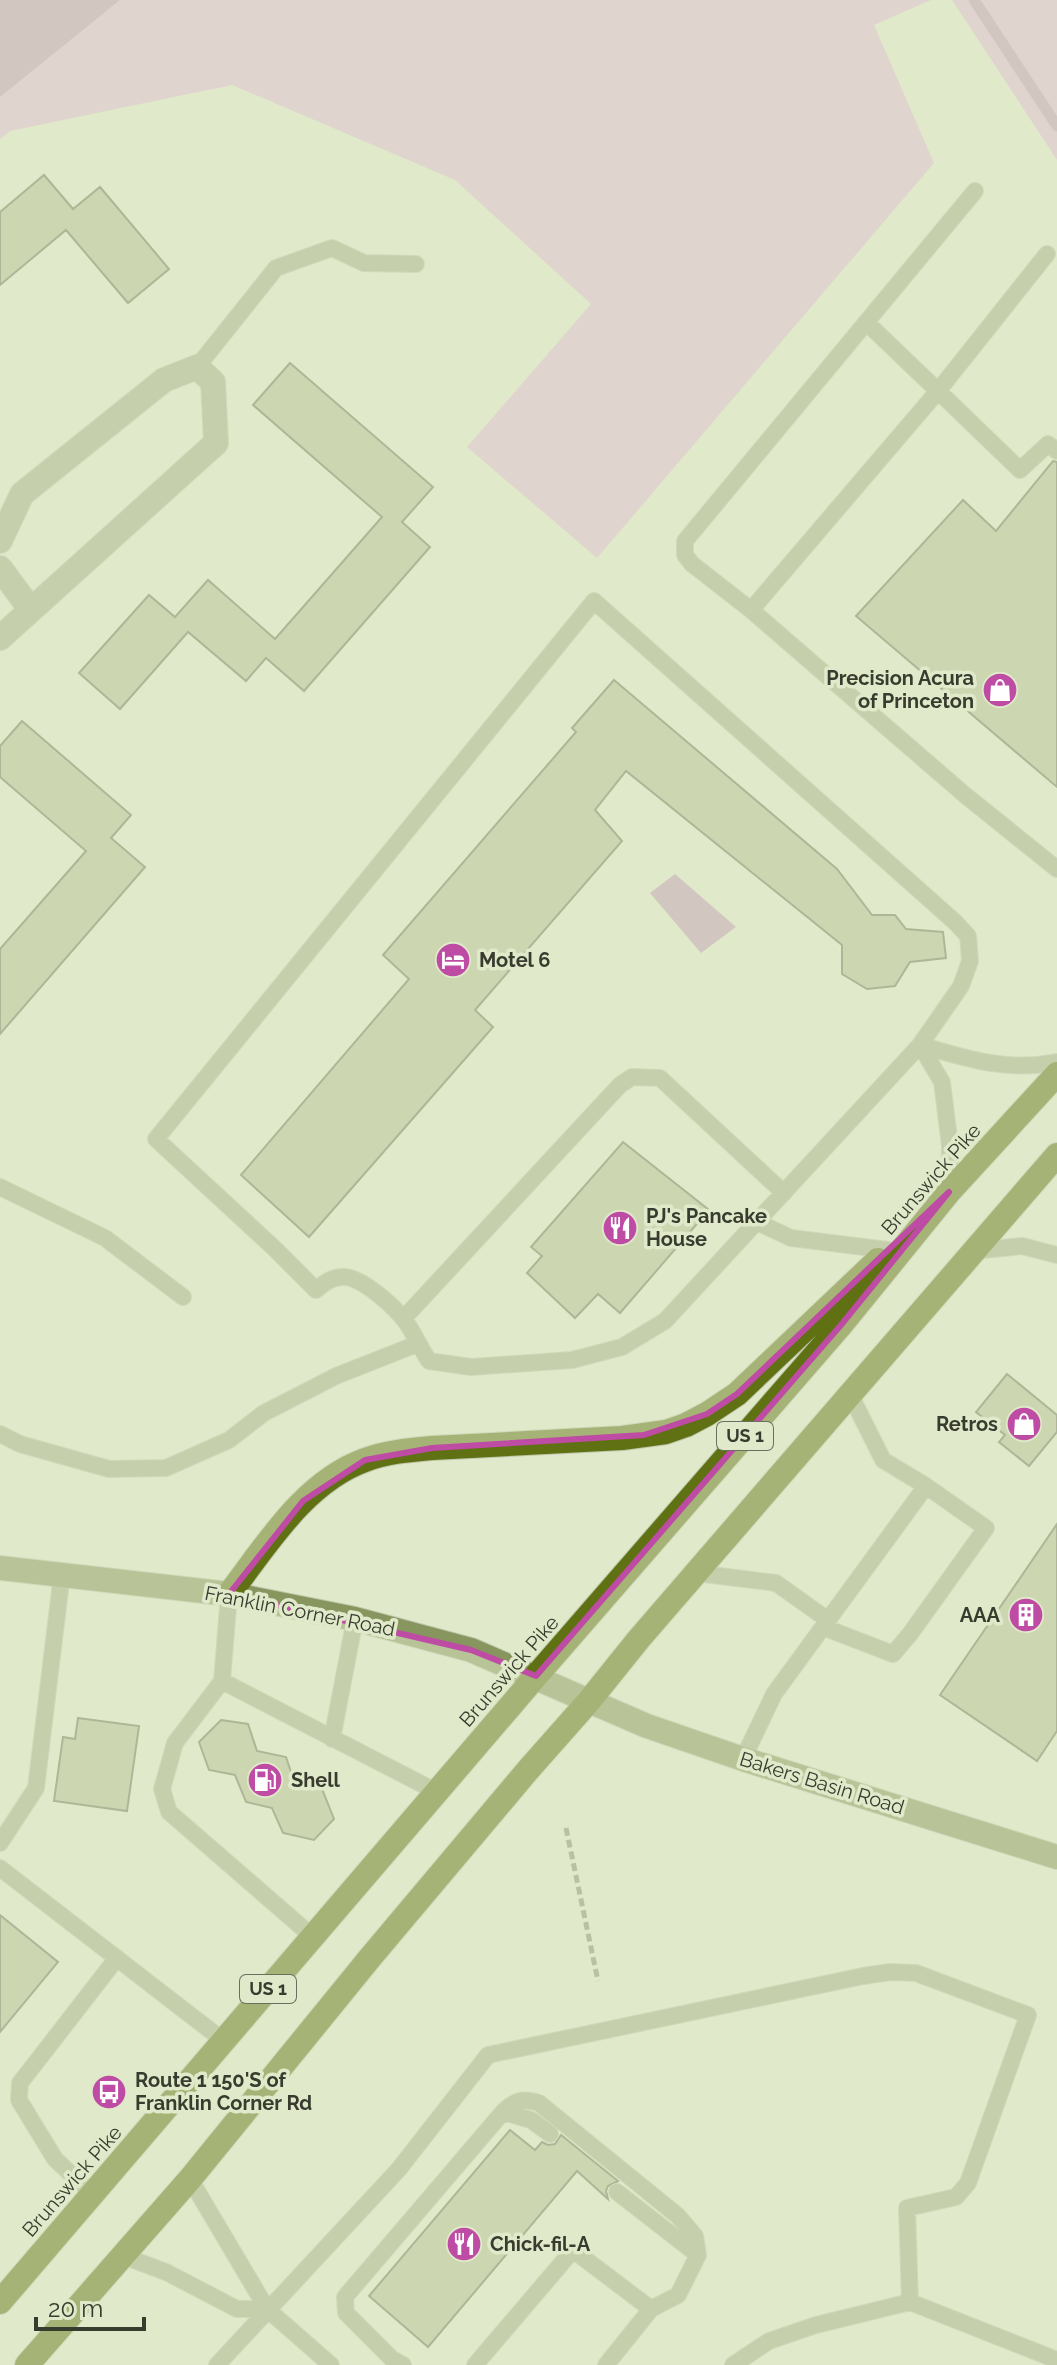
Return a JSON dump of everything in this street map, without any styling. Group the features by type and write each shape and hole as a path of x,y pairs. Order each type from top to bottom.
{"highway":[{"name":"Brunswick Pike","path":"0,2302 841,1325 949,1192 1057,1074"},
{"name":"US 1","path":"27,2365 190,2179 528,1770 1057,1155"},
{"path":"229,1594 303,1501 337,1474 365,1460 405,1450 644,1435 686,1425 707,1414 737,1394 949,1192"}],"main road":[{"name":"Franklin Corner Road","path":"0,1568 229,1594 355,1619 471,1650 589,1701"},
{"name":"Bakers Basin Road","path":"589,1701 647,1726 743,1759 1057,1857"}],"street":[{"path":"0,541 22,494 164,380 197,367 213,382 216,443 0,638"},
{"path":"0,568 31,610"}],"lane":[{"path":"975,191 685,541 685,555 965,795 1057,869"},
{"path":"197,367 276,268 332,248 364,263 416,264"},
{"path":"751,610 938,391 1047,254"},
{"path":"867,323 1020,470 1054,443"},
{"path":"594,601 968,936 970,961 961,986 920,1045 784,1193 665,1321 622,1347 572,1360 471,1367 429,1361 404,1318 370,1288 346,1277 327,1281 316,1290 156,1139 594,601"},
{"path":"920,1045 999,1066 1057,1062"},
{"path":"920,1045 942,1082 950,1146 949,1192"},
{"path":"404,1318 572,1134 620,1085 632,1077 660,1078 784,1193"},
{"path":"0,1187 105,1238 183,1297"},
{"path":"757,1222 791,1238 888,1250"},
{"path":"974,1251 1022,1246 1057,1255"},
{"path":"0,1434 20,1444 109,1469 166,1468 229,1440 264,1413 336,1376 417,1344"},
{"path":"696,1573 776,1583 826,1623 893,1654 986,1528 883,1460 850,1394"},
{"path":"743,1759 774,1694 926,1486"},
{"path":"0,1843 36,1788 62,1574"},
{"path":"229,1594 222,1681 175,1743 162,1789 169,1812 313,1937"},
{"path":"332,1739 355,1619"},
{"path":"222,1681 437,1792"},
{"path":"0,1868 224,2041"},
{"path":"92,2194 55,2159 19,2100 20,2083 117,1958"},
{"path":"217,2365 399,2169 488,2055 890,1972 916,1973 1028,2015 968,2183 956,2197 907,2208 910,2302"},
{"path":"403,2365 392,2359 346,2313 345,2297 503,2112 525,2099 539,2103 678,2216 695,2236 698,2255 678,2295 651,2309 606,2365"},
{"path":"503,2112 531,2120 550,2134"},
{"path":"190,2179 267,2309 331,2365"},
{"path":"617,2192 698,2255"},
{"path":"475,2365 573,2250 651,2309"},
{"path":"123,2256 166,2272 237,2309 267,2309"},
{"path":"733,2365 769,2341 816,2325 910,2302 1057,2360"}],"path":[{"path":"566,1828 598,1981"}],"highlighted area":[{"path":"949,1192 841,1325 536,1676 471,1650 229,1594 303,1501 365,1460 432,1448 644,1435 707,1414 737,1394"}],"shaded area":[{"path":"0,0 931,0 874,25 934,163 597,558 467,447 591,304 455,180 232,85 10,131 0,139"},
{"path":"0,0 120,0 0,97"},
{"path":"952,0 1057,0 1057,160"},
{"path":"675,874 736,927 701,953 650,893"}],"building":[{"path":"44,175 73,209 100,187 169,269 128,303 66,230 0,285 0,212"},
{"path":"290,363 433,487 402,522 430,547 304,691 266,658 246,681 188,632 120,709 79,673 149,595 175,617 208,580 275,639 382,517 253,405"},
{"name":"Precision Acura of Princeton","path":"1053,461 1057,462 1057,787 856,616 963,500 996,531"},
{"name":"Motel 6","path":"614,680 837,869 872,915 895,915 906,929 943,932 946,958 910,962 895,986 867,989 842,974 842,945 626,771 595,810 622,841 475,1010 493,1027 309,1237 241,1175 409,979 383,955 576,732 572,728"},
{"path":"22,721 131,815 111,838 145,867 0,1034 0,949 86,851 0,777 0,746"},
{"name":"PJ's Pancake House","path":"623,1142 709,1210 620,1313 598,1294 575,1318 527,1273 542,1256 531,1247"},
{"name":"Retros","path":"1007,1374 1057,1415 1057,1432 1029,1466 999,1442 1005,1435 976,1412"},
{"name":"AAA","path":"1057,1524 1057,1731 1037,1761 940,1695"},
{"path":"78,1718 139,1726 127,1811 54,1801 63,1737 75,1739"},
{"name":"Shell","path":"221,1720 248,1724 257,1751 286,1757 295,1784 322,1789 334,1819 314,1840 283,1833 272,1808 246,1802 235,1775 209,1770 199,1742"},
{"path":"0,1915 58,1962 0,2032"},
{"name":"Chick-fil-A","path":"510,2130 535,2150 542,2142 555,2144 561,2135 618,2181 608,2186 608,2199 577,2171 428,2347 369,2296"}],"waterway":[{"path":"974,0 1057,126"}],"place":[{"name":"Precision Acura of Princeton","path":"1000,690"},
{"name":"Motel 6","path":"453,960"},
{"name":"PJ's Pancake House","path":"620,1228"},
{"name":"Retros","path":"1024,1424"},
{"name":"AAA","path":"1026,1615"},
{"name":"Shell","path":"265,1780"},
{"name":"Route 1 150'S of Franklin Corner Rd","path":"109,2092"},
{"name":"Chick-fil-A","path":"464,2244"}]}
